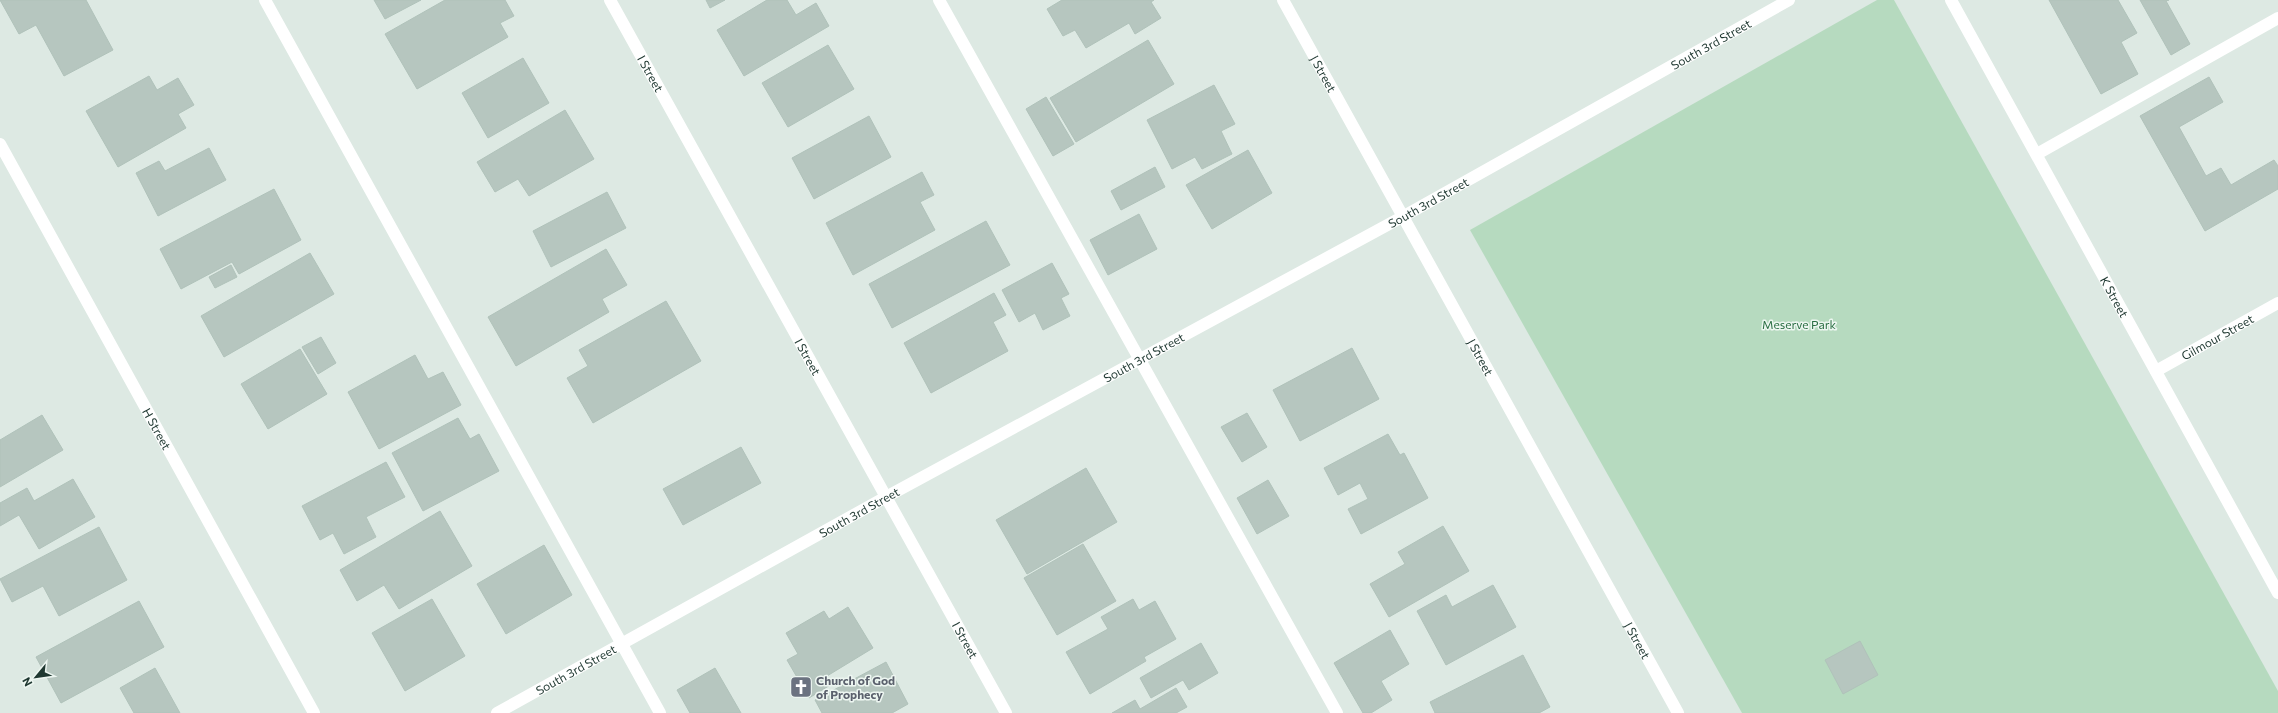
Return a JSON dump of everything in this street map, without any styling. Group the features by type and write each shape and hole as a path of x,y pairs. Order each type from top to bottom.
{"street":[{"path":"265,0 660,713"},
{"name":"I Street","path":"610,0 1006,713"},
{"path":"939,0 1337,713"},
{"name":"J Street","path":"1283,0 1678,713"},
{"name":"South 3rd Street","path":"497,713 886,497 1404,216 1789,0"},
{"name":"K Street","path":"1951,0 2278,593"},
{"path":"2037,154 2278,18"},
{"name":"H Street","path":"0,144 314,713"},
{"name":"Gilmour Street","path":"2156,371 2278,303"}],"green space":[{"name":"Meserve Park","path":"1877,0 1894,0 2278,691 2278,713 1742,713 1470,230"}],"building":[{"path":"0,0 86,0 113,50 64,76 36,25 19,34"},
{"path":"374,0 421,0 385,19"},
{"path":"445,0 505,0 514,16 500,23 508,37 417,89 385,34"},
{"path":"706,0 725,0 710,8"},
{"path":"767,0 787,0 796,15 816,3 829,26 744,76 717,30"},
{"path":"1062,0 1154,0 1151,2 1161,18 1135,34 1129,23 1086,48 1075,30 1063,36 1047,9"},
{"path":"2049,0 2118,0 2137,33 2121,42 2138,74 2101,94"},
{"path":"2140,0 2169,0 2166,1 2190,44 2171,55"},
{"path":"1148,40 1174,84 1076,142 1050,98"},
{"path":"828,45 854,89 788,127 762,83"},
{"path":"523,58 549,103 488,138 462,93"},
{"path":"149,76 157,90 178,78 194,105 178,114 186,128 118,167 86,111"},
{"path":"2209,77 2223,102 2179,127 2206,176 2221,168 2231,185 2274,160 2278,166 2278,189 2205,231 2140,116"},
{"path":"1214,85 1235,124 1221,131 1232,154 1202,169 1195,157 1172,169 1147,120"},
{"path":"1046,97 1074,144 1053,156 1026,109"},
{"path":"565,110 594,159 529,196 518,179 495,192 477,162"},
{"path":"869,116 891,157 814,199 792,158"},
{"path":"209,148 226,180 158,216 136,173 159,161 165,171"},
{"path":"1248,150 1272,193 1212,229 1186,185"},
{"path":"1155,167 1165,187 1121,210 1111,191"},
{"path":"922,172 934,195 920,202 935,230 853,275 826,223"},
{"path":"274,189 301,240 239,274 232,262 181,289 160,249"},
{"path":"607,192 626,228 551,267 533,231"},
{"path":"1139,214 1157,249 1108,275 1090,240"},
{"path":"986,221 1010,265 892,328 869,284"},
{"path":"606,249 627,285 602,299 609,312 516,366 488,317"},
{"path":"310,253 334,294 224,357 201,316"},
{"path":"1052,263 1069,294 1061,298 1070,316 1043,330 1035,313 1019,322 1002,290"},
{"path":"231,265 237,277 215,288 209,277"},
{"path":"994,293 1006,315 993,322 1008,351 931,393 904,343"},
{"path":"666,301 701,361 593,423 567,378 588,366 579,350"},
{"path":"321,337 336,363 318,374 302,347"},
{"path":"1352,348 1379,399 1300,441 1273,390"},
{"path":"300,349 327,394 268,429 241,384"},
{"path":"415,355 428,379 443,372 461,405 379,449 348,392"},
{"path":"1247,413 1267,447 1242,462 1221,427"},
{"path":"42,415 63,450 0,487 0,440"},
{"path":"458,418 470,439 479,434 499,471 423,511 392,453"},
{"path":"1388,434 1400,455 1404,453 1428,498 1361,534 1348,509 1368,499 1360,483 1338,495 1324,468"},
{"path":"741,447 761,483 683,525 663,489"},
{"path":"386,462 405,497 366,517 376,537 344,554 333,533 320,540 302,506"},
{"path":"1086,468 1117,522 1027,574 996,520"},
{"path":"73,479 95,517 39,549 19,515 0,526 0,503 27,488 34,501"},
{"path":"1268,480 1289,516 1257,534 1237,498"},
{"path":"440,511 472,566 399,609 384,585 357,601 340,570"},
{"path":"1443,526 1469,571 1389,617 1370,584 1405,564 1398,552"},
{"path":"99,527 127,580 59,616 43,586 12,602 0,579"},
{"path":"1083,544 1116,601 1057,635 1024,578"},
{"path":"544,545 572,595 506,634 477,584"},
{"path":"1493,585 1516,627 1446,665 1417,611 1446,595 1452,607"},
{"path":"432,599 465,656 405,691 372,633"},
{"path":"1133,599 1139,610 1155,601 1176,639 1144,657 1146,661 1090,694 1066,652 1108,629 1101,617"},
{"path":"139,601 164,647 61,703 36,657"},
{"path":"848,607 873,648 827,676 832,684 809,698 787,660 798,654 786,633 824,611 829,619"},
{"path":"1390,630 1409,664 1381,681 1392,700 1371,713 1363,713 1334,663"},
{"path":"1860,641 1878,675 1843,694 1825,660"},
{"path":"1201,643 1218,673 1189,690 1183,680 1151,698 1140,678"},
{"path":"1523,655 1550,707 1539,713 1435,713 1430,702"},
{"path":"886,662 908,704 892,713 822,713 815,700"},
{"path":"155,668 180,713 134,713 120,688"},
{"path":"715,668 741,713 690,713 677,690"},
{"path":"1176,688 1187,707 1176,713 1112,713 1135,700 1140,709"}],"place":[{"name":"Church of God of Prophecy","path":"801,687"}]}
